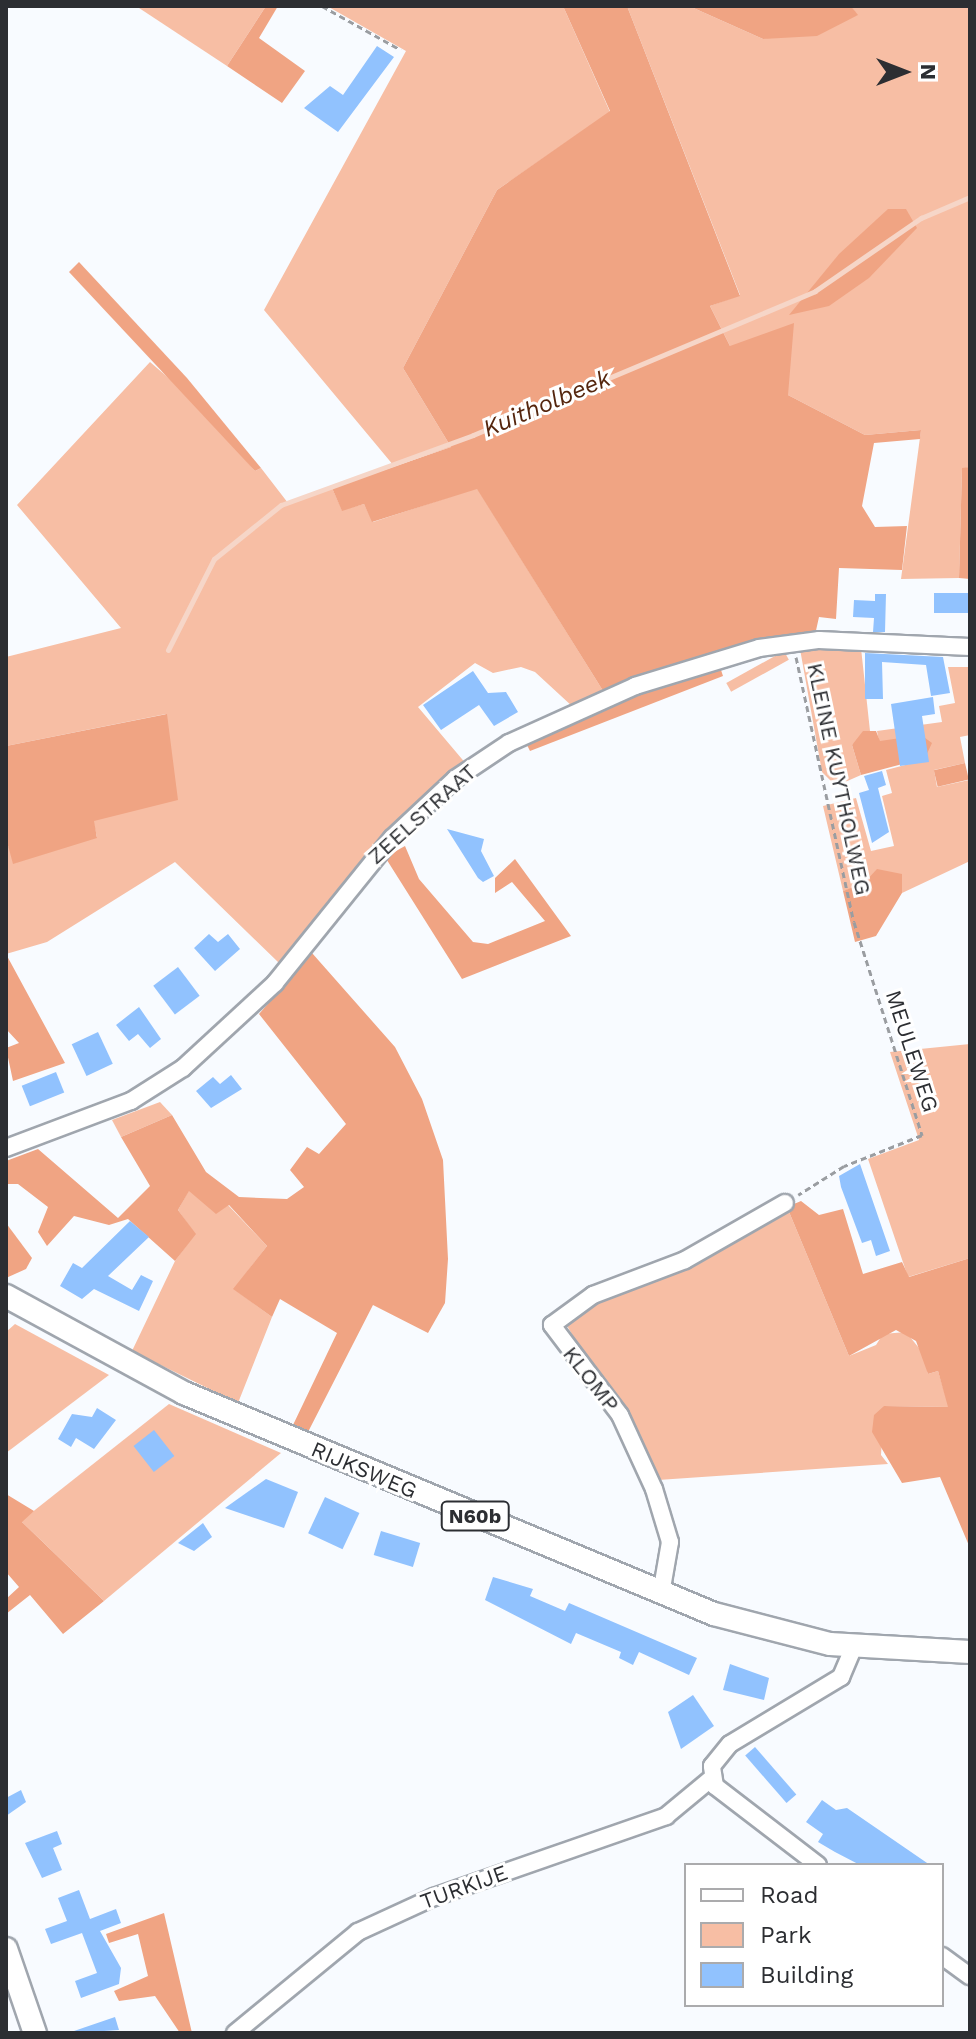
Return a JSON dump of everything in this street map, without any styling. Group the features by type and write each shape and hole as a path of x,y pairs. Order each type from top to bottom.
{"main road":[{"name":"RIJKSWEG","path":"6,1296 184,1393 661,1594 769,1632 854,1647 970,1652"},
{"path":"6,1949 35,2033"}],"street":[{"name":"ZEELSTRAAT","path":"6,1148 131,1101 208,1047 275,983 364,867 485,757 635,686 793,642 970,647"},
{"name":"KLOMP","path":"661,1594 670,1542 648,1474 620,1415 552,1325 593,1295 685,1260 785,1203"},
{"name":"TURKIJE","path":"235,2033 358,1932 434,1897 666,1816 712,1778 715,1759 730,1744 841,1677 854,1647"},
{"path":"712,1778 737,1805 815,1863"},
{"path":"944,1957 970,1976"}],"path":[{"path":"322,6 401,50"},
{"name":"KLEINE KUYTHOLWEG","path":"793,642 854,922"},
{"name":"MEULEWEG","path":"785,1203 844,1166 922,1135 854,922"}],"green space":[{"path":"136,6 266,6 227,66"},
{"path":"327,6 563,6 610,112 497,190 403,368 451,447 394,466 264,310 406,51"},
{"path":"627,6 689,6 763,39 857,15 851,6 970,6 970,467 962,469 959,578 901,579 921,430 865,435 788,395 730,346 710,306 740,295"},
{"path":"150,362 194,400 255,471 261,468 288,503 332,488 342,510 364,504 373,522 477,488 605,694 573,707 535,672 521,667 493,673 475,663 418,707 467,765 378,844 279,963 175,862 47,942 6,954 6,838 14,863 97,837 93,821 166,714 6,746 6,657 121,628 17,505"},
{"path":"861,648 870,731 852,745 861,775 836,786 822,772 800,649"},
{"path":"784,651 789,660 731,692 726,683"},
{"path":"948,667 970,667 970,735 960,737 965,763 934,770 937,787 969,780 970,861 902,893 902,874 843,891 823,806 856,798 871,851 894,846 882,796 892,793 886,770 913,763 921,735 891,742 879,741 877,731 942,722 939,706 955,703"},
{"path":"970,1044 970,1258 908,1277 868,1159 919,1140 890,1052"},
{"path":"160,1102 172,1115 121,1137 112,1120"},
{"path":"189,1190 216,1213 228,1205 267,1246 234,1289 272,1317 238,1403 132,1351 175,1261 195,1234 178,1210"},
{"path":"787,1207 849,1356 876,1345 883,1334 906,1332 923,1353 928,1374 938,1371 949,1407 884,1406 881,1455 888,1464 658,1480 563,1319"},
{"path":"15,1324 109,1375 6,1453 6,1332"},
{"path":"169,1404 281,1453 104,1601 21,1521"}],"shaded area":[{"path":"266,6 278,6 259,38 305,71 282,103 227,66"},
{"path":"563,6 627,6 740,296 710,306 730,346 794,323 788,395 865,435 921,430 920,439 874,443 862,506 875,527 907,526 902,570 839,568 836,619 819,617 815,635 605,694 477,489 372,522 364,504 342,511 332,488 451,447 403,368 497,190 610,111"},
{"path":"689,6 851,6 858,15 817,36 763,39"},
{"path":"888,209 906,209 917,228 869,278 829,306 789,315 839,254"},
{"path":"79,262 187,378 261,468 255,471 69,272"},
{"path":"970,467 970,579 959,578 962,468"},
{"path":"720,667 723,676 530,751 526,743 668,681"},
{"path":"167,714 178,800 94,821 97,838 13,864 6,838 6,746"},
{"path":"863,731 876,731 880,741 921,735 932,743 925,758 861,775 852,745"},
{"path":"965,763 969,780 938,787 934,770"},
{"path":"405,846 419,879 473,942 488,944 545,921 512,882 495,893 495,878 515,859 571,936 462,979 385,857"},
{"path":"877,869 902,874 902,893 876,936 855,942 843,891 864,883"},
{"path":"312,953 395,1047 422,1099 443,1160 448,1259 445,1303 428,1333 373,1305 308,1432 293,1425 337,1333 280,1299 272,1317 233,1289 267,1246 229,1205 216,1214 189,1191 178,1210 196,1234 175,1261 128,1219 109,1225 74,1216 47,1246 38,1232 48,1207 18,1184 6,1184 6,1161 38,1149 118,1218 150,1186 121,1137 172,1115 206,1172 239,1197 287,1199 304,1187 290,1170 307,1147 319,1154 346,1124 259,1014"},
{"path":"6,954 65,1063 13,1081 6,1048 19,1043 6,1029"},
{"path":"801,1201 819,1215 843,1209 863,1274 902,1262 909,1277 970,1258 970,1548 940,1477 902,1483 872,1432 874,1415 884,1406 948,1407 938,1371 928,1374 916,1341 896,1330 849,1356 787,1207"},
{"path":"6,1223 32,1258 26,1269 6,1278"},
{"path":"6,1494 34,1511 22,1522 104,1601 63,1634 30,1595 6,1614 6,1599 19,1587 6,1572"},
{"path":"164,1913 192,2033 180,2033 155,1996 119,2001 114,1991 148,1976 138,1934 109,1943 106,1934"}],"building":[{"path":"377,46 394,57 338,132 304,108 330,86 343,95"},
{"path":"934,593 970,593 970,613 934,613"},
{"path":"875,594 886,594 885,632 873,632 874,618 853,617 854,600 875,601"},
{"path":"865,653 943,657 950,693 931,696 926,665 882,662 883,699 865,699"},
{"path":"473,671 488,693 506,692 518,712 494,726 479,705 441,730 423,705"},
{"path":"933,697 935,714 922,716 929,762 900,766 891,704"},
{"path":"882,771 886,785 878,788 889,832 872,843 859,793 869,790 864,776"},
{"path":"447,829 484,839 481,851 494,876 483,882 478,878"},
{"path":"209,934 218,942 228,934 240,949 215,971 194,948"},
{"path":"178,967 200,996 175,1014 153,986"},
{"path":"139,1007 161,1039 150,1048 138,1034 129,1041 116,1025"},
{"path":"98,1032 113,1064 87,1076 72,1044"},
{"path":"56,1072 64,1092 30,1106 22,1086"},
{"path":"231,1075 242,1089 211,1108 196,1091 213,1077 220,1084"},
{"path":"860,1164 890,1251 876,1256 871,1240 862,1243 839,1176"},
{"path":"130,1221 149,1237 108,1276 132,1290 141,1275 153,1281 139,1311 94,1289 82,1299 60,1286 73,1263 82,1268"},
{"path":"97,1408 116,1420 94,1449 76,1438 71,1447 58,1439 72,1414 92,1417"},
{"path":"154,1430 174,1456 154,1472 134,1446"},
{"path":"266,1479 298,1492 284,1528 225,1508"},
{"path":"325,1497 359,1513 343,1549 308,1533"},
{"path":"203,1523 212,1537 194,1551 178,1543"},
{"path":"381,1531 420,1543 413,1567 374,1555"},
{"path":"493,1577 533,1589 530,1596 565,1611 569,1603 697,1658 689,1675 639,1652 633,1665 619,1658 621,1652 576,1633 571,1644 485,1600"},
{"path":"730,1664 769,1678 764,1700 723,1690"},
{"path":"693,1695 714,1726 681,1749 668,1712"},
{"path":"755,1747 796,1795 787,1803 745,1756"},
{"path":"21,1790 26,1802 6,1816 6,1798"},
{"path":"822,1800 836,1810 847,1808 927,1863 856,1863 818,1842 823,1834 806,1822"},
{"path":"57,1831 62,1844 53,1848 62,1870 42,1878 25,1843"},
{"path":"79,1890 90,1919 116,1909 121,1923 100,1931 121,1968 119,1984 81,1998 75,1981 97,1973 82,1933 51,1944 45,1929 67,1921 58,1898"},
{"path":"115,2017 119,2030 74,2033 74,2031"}],"waterway":[{"name":"Kuitholbeek","path":"168,650 214,559 281,505 473,435 815,291 921,218 970,197"}]}
